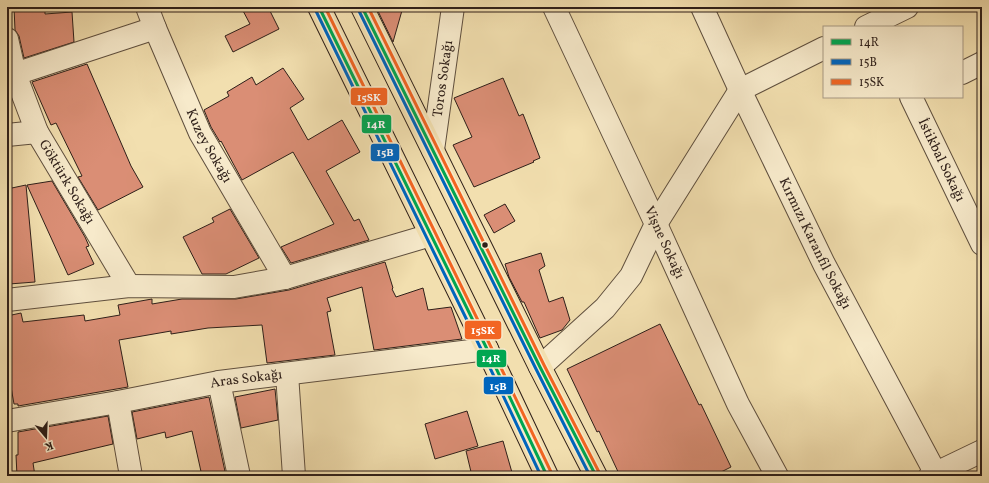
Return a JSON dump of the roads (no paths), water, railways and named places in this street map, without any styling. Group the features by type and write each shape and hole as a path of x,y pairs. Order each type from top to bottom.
{"main road":[{"path":"319,7 548,476"},
{"path":"362,7 540,367 596,476"}],"street":[{"name":"Kuzey Sokağı","path":"148,7 155,28 200,133 285,278"},
{"name":"Toros Sokağı","path":"433,150 453,7"},
{"name":"Vişne Sokağı","path":"554,7 656,224 738,404 777,476"},
{"name":"Kırmızı Karanfil Sokağı","path":"702,7 740,90 824,264 934,475"},
{"path":"872,21 907,7"},
{"path":"15,74 155,28"},
{"name":"Göktürk Sokağı","path":"7,40 15,74 37,132 129,286"},
{"path":"540,367 605,308 631,276 656,224 740,90 823,48"},
{"path":"963,72 982,63"},
{"name":"İstikbal Sokağı","path":"912,98 982,244"},
{"path":"7,135 37,132"},
{"path":"7,300 129,286 234,287 285,278 431,235"},
{"name":"Aras Sokağı","path":"7,421 118,402 218,382 487,349"},
{"path":"287,374 294,476"},
{"path":"218,382 239,476"},
{"path":"118,402 131,476"},
{"path":"934,475 982,451"}]}
